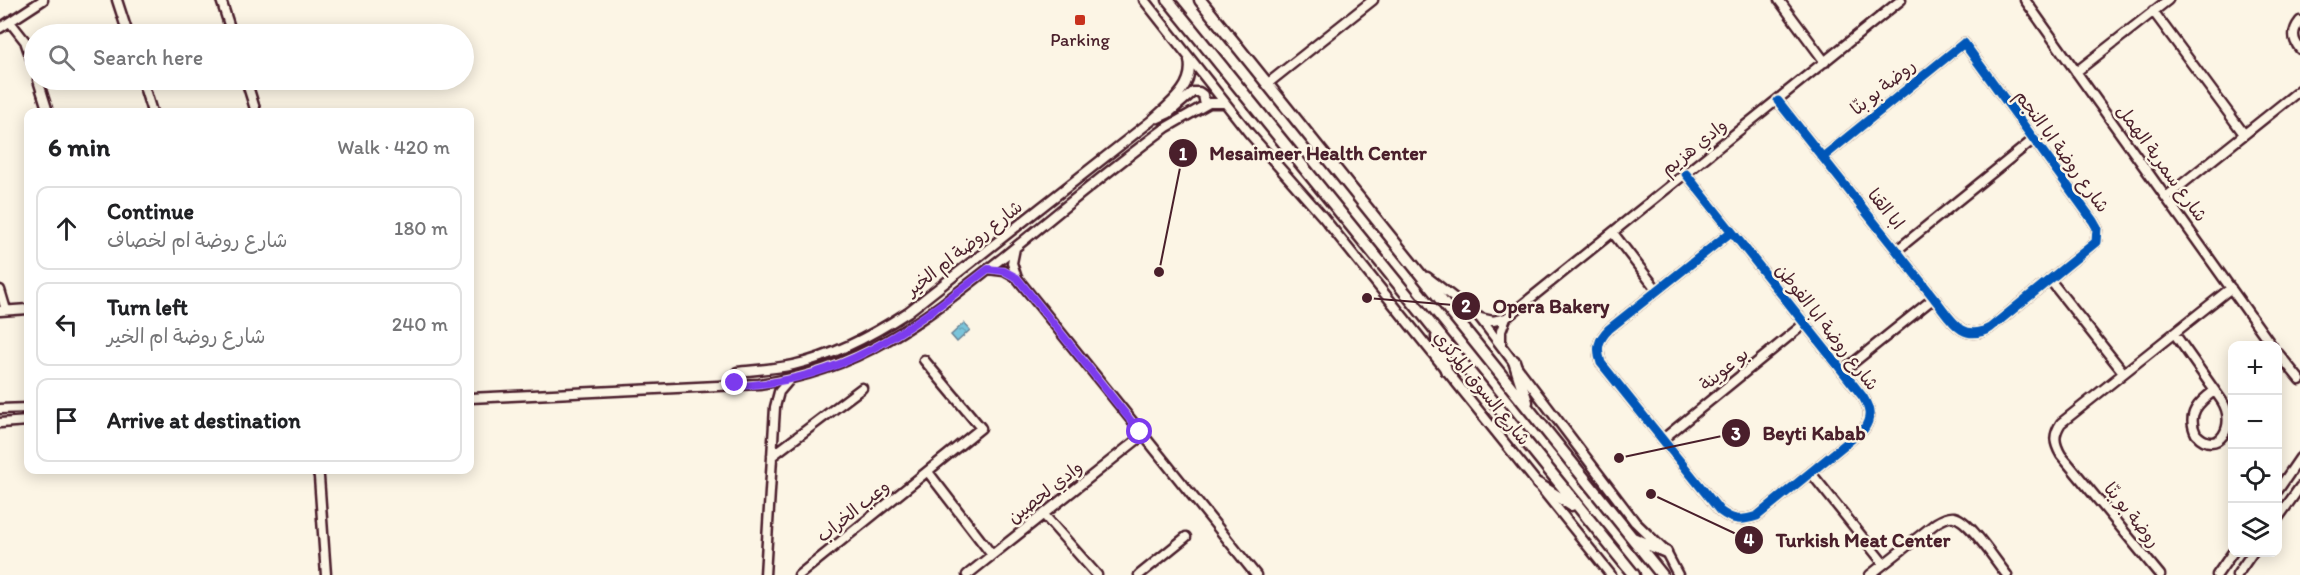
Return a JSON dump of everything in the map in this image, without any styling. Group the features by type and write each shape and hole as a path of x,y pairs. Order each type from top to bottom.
{"main road":[{"name":"شارع السوق المركزي","path":"1168,0 1578,509 1634,575"},
{"name":"شارع السوق المركزي","path":"1200,0 1662,575"},
{"path":"1436,333 1446,370"},
{"path":"1514,361 1529,408"},
{"path":"1538,484 1578,509"},
{"path":"1630,536 1666,552"}],"street":[{"path":"0,28 43,0"},
{"path":"117,0 125,24"},
{"path":"221,0 229,24"},
{"name":"شارع السوق المركزي","path":"1144,0 1225,103 1323,217 1611,575"},
{"path":"1267,84 1373,0"},
{"path":"1779,0 1825,62"},
{"name":"وادي هزيم","path":"1506,318 1901,0"},
{"name":"شارع سمرية الهمل","path":"2025,0 2269,341"},
{"path":"2076,72 2168,0"},
{"path":"2153,11 2244,134"},
{"path":"2300,21 2293,32 2294,40 2300,49"},
{"path":"10,22 24,40"},
{"name":"شارع روضة ابا النجم","path":"1964,43 2097,228 2096,242 1990,328 1981,333 1972,334"},
{"name":"روضة بو بنّا","path":"1823,157 1964,43"},
{"name":"شارع روضة ام الخير","path":"1188,57 1191,72 1185,86 1174,100 922,302 894,321 853,343 791,365 737,372 733,378 735,383 740,386 790,380 836,366 877,348 914,325 988,269 1156,135 1205,105 1214,102 1225,103"},
{"path":"41,90 47,108"},
{"path":"145,90 151,108"},
{"path":"249,90 255,108"},
{"path":"2166,197 2300,90"},
{"path":"1150,121 1169,113 1193,92 1203,95 1205,105"},
{"name":"ابا القنا","path":"1778,101 1959,328 1972,334"},
{"name":"ابا القنا","path":"1898,250 2034,139"},
{"name":"شارع روضة ابا الفوطن","path":"1686,174 1843,371 1868,406 1870,414 1869,422 1864,429 1757,516 1747,520 1736,520 1720,511 1602,363 1598,354 1598,345 1602,336 1731,232"},
{"path":"1613,233 1657,290"},
{"path":"1014,248 1012,263 1017,278 1256,575"},
{"path":"988,269 1004,271 1017,278"},
{"name":"شارع السوق المركزي","path":"1418,270 1480,318 1635,522 1666,552 1678,575"},
{"path":"2050,280 2123,372"},
{"name":"روضة بو بنّا","path":"2160,575 2061,455 2055,438 2061,423 2231,288"},
{"path":"0,290 3,311 24,309"},
{"path":"1843,371 1935,298"},
{"path":"1480,318 1493,321 1506,318"},
{"path":"1501,345 1506,318"},
{"name":"بو عوينة","path":"1664,439 1804,324"},
{"path":"2174,333 2226,408 2229,424 2222,437 2208,441 2196,434 2192,419 2197,406 2214,391"},
{"path":"2282,359 2300,380"},
{"name":"وعب الخراب","path":"799,575 981,428 924,360"},
{"path":"765,575 775,407 779,392 790,380"},
{"path":"759,384 770,392 775,407"},
{"path":"474,398 740,386"},
{"path":"772,456 862,388"},
{"path":"0,409 24,408"},
{"path":"0,423 24,421"},
{"name":"وادي لحصين","path":"967,575 1143,435"},
{"path":"2282,483 2300,458"},
{"path":"928,472 992,555"},
{"path":"1811,473 1884,564"},
{"path":"319,474 326,575"},
{"path":"2282,512 2298,491"},
{"path":"1044,515 1097,575"},
{"path":"1870,575 1936,523 1945,518 1954,517 1969,527 2007,575"},
{"path":"1139,575 1186,537"},
{"path":"2217,575 2230,557"},
{"path":"2237,575 2250,557"}],"water":[{"path":"964,323 970,330 957,342 951,335"}],"cycle path":[{"path":"1778,101 1951,320 1964,331 1980,332 1990,328 2096,242 2097,228 2093,221 1964,43 1823,157"},
{"path":"1686,174 1863,397 1869,413 1864,429 1757,516 1747,519 1729,517 1720,511 1601,363 1599,353 1600,341 1609,329 1731,232"}],"place":[{"name":"Parking","path":"1080,20"},
{"name":"Mesaimeer Health Center","path":"1159,272"},
{"name":"Opera Bakery","path":"1367,298"},
{"name":"Beyti Kabab","path":"1619,458"},
{"name":"Turkish Meat Center","path":"1651,494"}],"route":[{"path":"735,383 740,386 781,381 818,372 857,358 914,325 992,268 1017,278 1140,432"}]}
